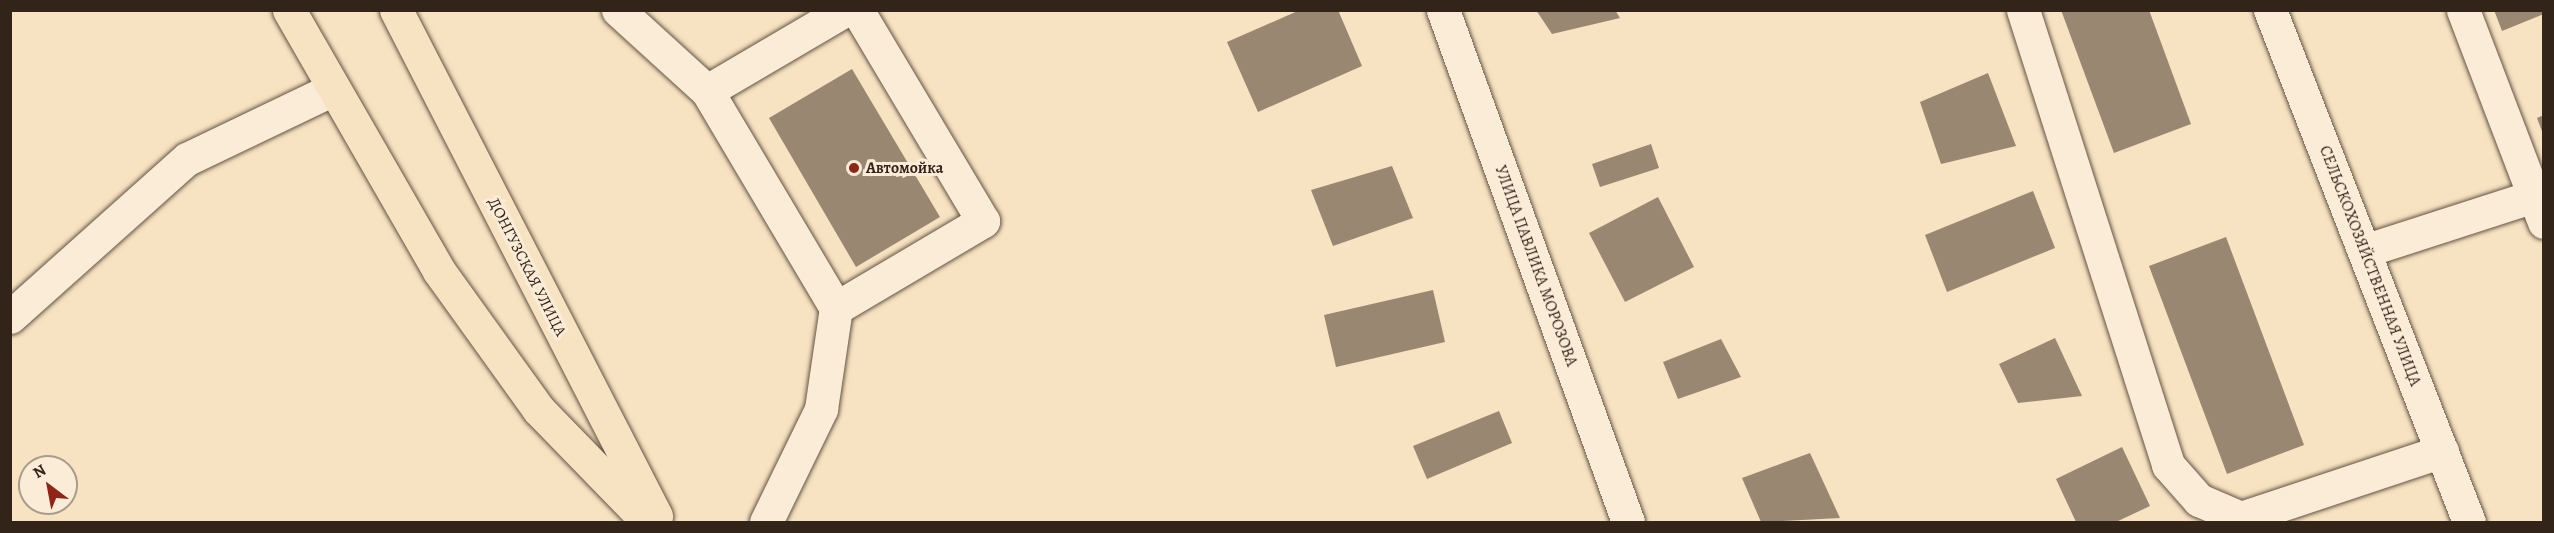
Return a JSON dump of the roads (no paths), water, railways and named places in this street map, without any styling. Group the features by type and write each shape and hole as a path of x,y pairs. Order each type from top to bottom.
{"highway":[{"path":"289,10 439,271 538,410 648,522"},
{"name":"ДОНГУЗСКАЯ УЛИЦА","path":"396,10 659,522"}],"street":[{"path":"618,10 707,91 836,308 820,409 766,522"},
{"path":"707,91 845,10"},
{"path":"836,308 983,221 857,10"},
{"name":"УЛИЦА ПАВЛИКА МОРОЗОВА","path":"1443,10 1628,522"},
{"path":"2024,10 2168,465 2199,500 2241,518 2442,451"},
{"name":"СЕЛЬСКОХОЗЯЙСТВЕННАЯ УЛИЦА","path":"2270,10 2469,522"},
{"path":"2364,251 2539,209 2463,10"},
{"path":"10,317 186,159 333,89"}],"place":[{"name":"Автомойка","path":"854,168"}]}
